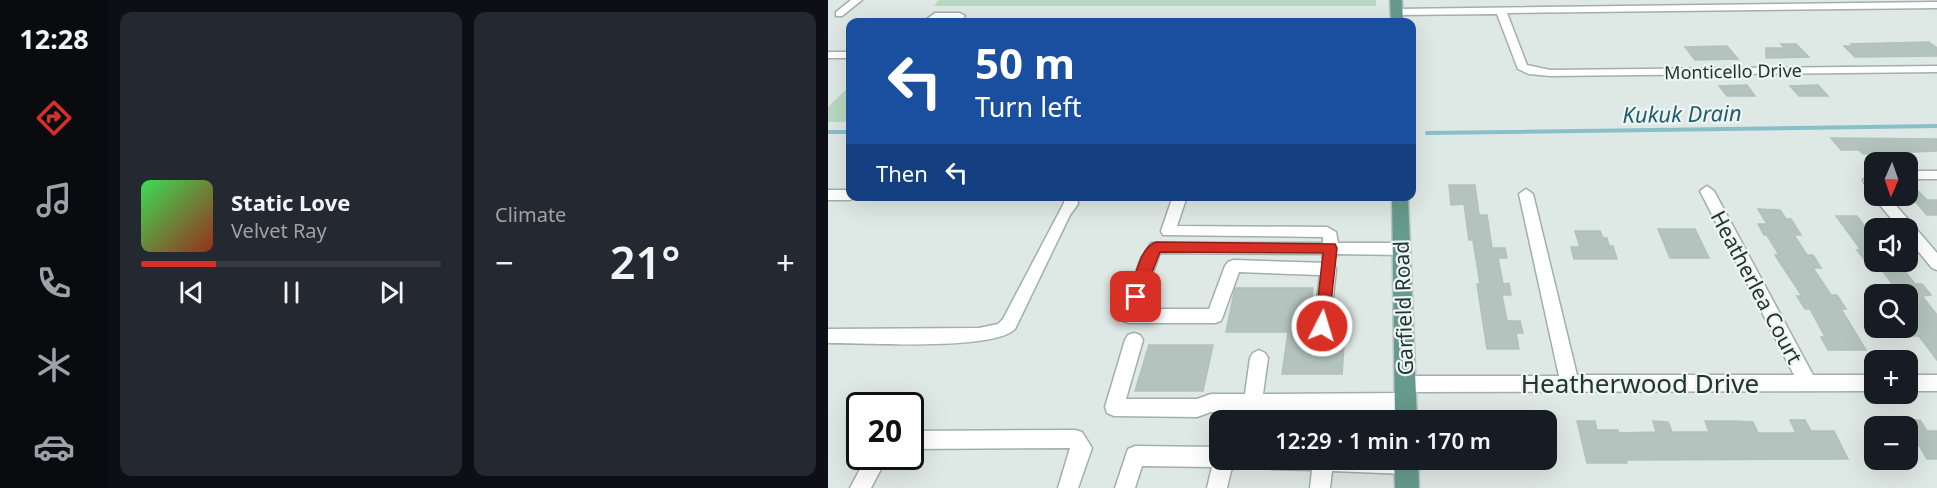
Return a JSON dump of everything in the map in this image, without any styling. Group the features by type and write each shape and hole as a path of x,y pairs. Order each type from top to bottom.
{"main road":[{"name":"Garfield Road","path":"1400,201 1405,402"},
{"path":"1406,470 1407,488"}],"street":[{"path":"842,0 834,11 857,0"},
{"path":"1396,12 1501,11 1654,4 1937,5"},
{"name":"Monticello Drive","path":"1501,11 1520,63 1529,71 1550,73 1935,71"},
{"path":"933,18 935,16 960,16 958,18"},
{"path":"828,55 846,55"},
{"path":"828,62 846,55"},
{"path":"1918,175 1937,175"},
{"name":"Heatherlea Court","path":"1707,191 1808,384"},
{"path":"1526,194 1570,383"},
{"path":"828,195 846,195"},
{"path":"828,336 979,335 1003,330 1009,324 1071,201"},
{"path":"1162,247 1178,201"},
{"path":"1888,206 1898,218"},
{"path":"1168,231 1240,232 1330,248 1401,249"},
{"path":"1235,247 1240,232"},
{"path":"1276,240 1235,247 1156,247 1149,258 1130,316 1215,316 1233,266 1328,269"},
{"path":"1918,242 1937,264"},
{"path":"1322,326 1330,248"},
{"name":"Heatherwood Drive","path":"1134,340 1114,407 1197,408 1211,403 1405,402 1570,383 1864,384"},
{"path":"1253,403 1259,358"},
{"path":"1918,383 1937,383"},
{"path":"924,440 1075,439 1082,448 1068,488"},
{"path":"1125,488 1135,456 1209,457"},
{"path":"860,488 870,470"},
{"path":"1217,488 1221,470"},
{"path":"1320,488 1322,470"}],"green space":[{"path":"939,0 1376,0 1376,6 934,6"},
{"path":"846,90 846,122 828,122 828,107"}],"building":[{"path":"1929,42 1937,48 1937,56 1855,57 1844,46 1854,46 1851,44"},
{"path":"1781,44 1796,44 1809,57 1766,58 1766,48 1785,48"},
{"path":"1727,46 1738,59 1695,60 1685,47"},
{"path":"1747,85 1755,96 1727,96 1719,86"},
{"path":"1818,85 1828,96 1799,96 1790,86"},
{"path":"1831,138 1937,139 1937,151 1864,152 1863,154 1859,150 1841,150"},
{"path":"1449,185 1475,185 1479,215 1487,215 1492,248 1505,248 1507,258 1498,258 1503,284 1509,283 1511,295 1502,295 1507,321 1520,321 1523,333 1516,333 1519,349 1487,349 1473,240 1469,240 1464,204 1451,205"},
{"path":"1918,191 1927,200 1937,200 1937,215 1927,215 1918,205"},
{"path":"1758,209 1780,210 1786,219 1791,219 1801,235 1794,235 1807,255 1813,255 1821,268 1813,268 1831,295 1837,295 1846,309 1841,309 1866,350 1828,350 1821,337 1825,337 1810,309 1805,309 1797,296 1802,296 1775,255 1779,255 1767,235 1764,235 1758,224 1767,224"},
{"path":"1836,216 1857,216 1864,225 1864,259 1857,250 1861,250"},
{"path":"1658,229 1695,229 1709,258 1670,258"},
{"path":"1575,231 1600,231 1603,238 1607,238 1609,246 1613,246 1617,259 1574,259 1571,247 1580,247"},
{"path":"1883,272 1906,272 1915,284 1892,284"},
{"path":"1918,284 1922,284 1931,295 1922,296 1937,315 1937,360 1918,336"},
{"path":"1235,288 1313,288 1308,346 1344,346 1342,374 1282,374 1288,332 1226,332"},
{"path":"1149,345 1213,345 1203,391 1135,391"},
{"path":"1790,420 1805,420 1811,431 1834,431 1848,459 1626,460 1627,463 1587,463 1577,421 1595,421 1597,430 1618,430 1619,433 1656,432 1653,421 1668,422 1672,432 1709,432 1705,421 1735,421 1753,422 1758,433 1796,433"},
{"path":"1918,420 1927,431 1937,431 1937,459 1927,459 1918,444"}],"waterway":[{"name":"Kukuk Drain","path":"1427,133 1937,126"},
{"name":"Kukuk Drain","path":"828,132 846,132"}],"route":[{"path":"1136,297 1149,258 1156,247 1330,248 1322,326"}]}
